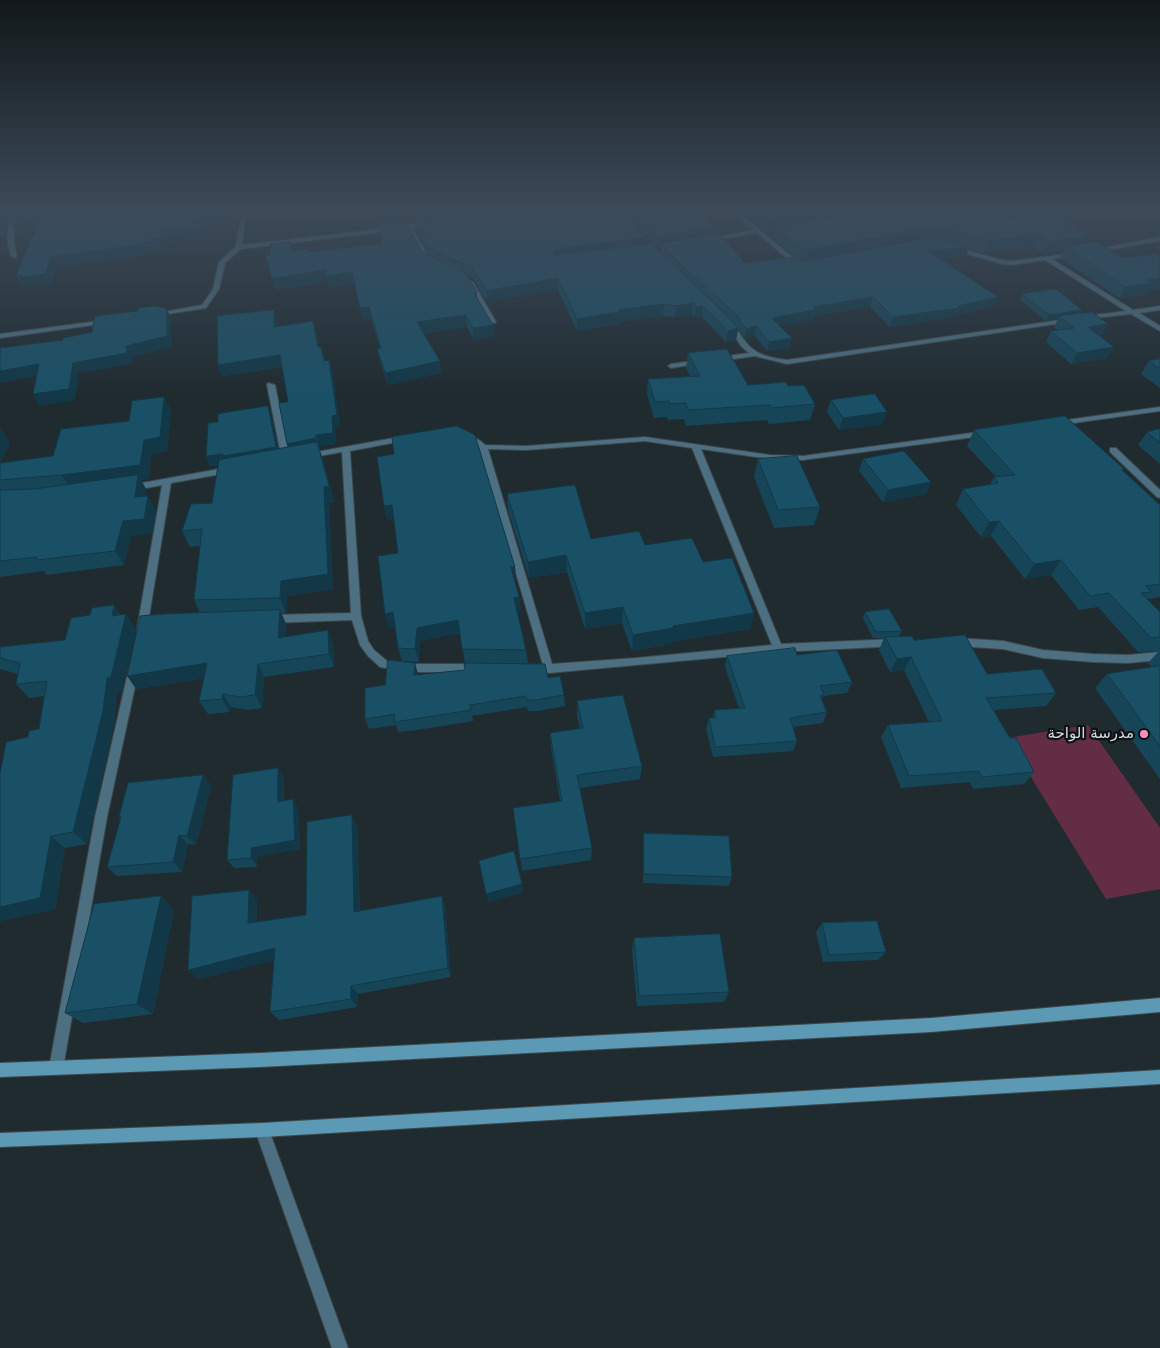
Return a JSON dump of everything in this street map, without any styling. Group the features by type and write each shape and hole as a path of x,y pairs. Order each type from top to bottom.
{"main road":[{"path":"0,1070 260,1060 931,1025 1160,1005"},
{"path":"0,1140 262,1130 1160,1077"}],"street":[{"path":"152,316 204,307 216,289 220,271"},
{"path":"1066,271 1160,329"},
{"path":"464,277 470,281 493,322"},
{"path":"1082,319 1160,308"},
{"path":"726,321 746,347 756,354 769,360 787,362 1072,320"},
{"path":"0,336 117,321"},
{"path":"671,366 756,354"},
{"path":"271,385 294,458"},
{"path":"1052,424 1160,409"},
{"path":"483,447 557,447 645,439 770,456 803,458 994,432"},
{"path":"277,462 414,436"},
{"path":"458,436 477,441 483,447 549,669"},
{"path":"696,445 778,648"},
{"path":"346,448 356,616 363,642 371,653 384,664 408,668 483,668"},
{"path":"1113,450 1160,494"},
{"path":"122,489 240,468"},
{"path":"56,1068 101,816 139,647 149,623 167,482"},
{"path":"260,619 356,616"},
{"path":"948,642 1003,645 1043,654 1092,658 1128,659 1160,656"},
{"path":"521,668 549,669 778,648 903,643"},
{"path":"262,1130 340,1348"}],"shaded area":[{"path":"1088,725 1160,828 1160,889 1106,899 1007,738"}],"building":[{"path":"18,271 47,271 46,274 16,276"},
{"path":"270,271 321,271 272,279"},
{"path":"326,271 462,271 477,292 474,293 493,325 473,328 466,315 417,322 440,361 385,373 377,349 381,348 369,307 360,308 352,272 327,276"},
{"path":"474,271 680,271 738,328 728,331 703,306 696,307 693,303 676,306 664,304 619,310 620,312 577,319 558,278 486,291"},
{"path":"688,271 958,271 998,297 958,306 960,308 893,317 873,297 813,307 816,310 772,318 792,338 769,342 756,326 746,329 737,315"},
{"path":"1101,271 1160,271 1160,278 1147,280 1152,283 1125,287"},
{"path":"1056,289 1082,310 1049,315 1022,294"},
{"path":"156,306 167,309 167,336 126,346 127,353 73,363 69,389 33,394 39,364 0,371 0,348 63,340 63,338 92,332 95,316 138,311 139,308"},
{"path":"274,310 274,327 313,321 318,347 321,347 324,361 329,360 337,415 332,416 333,433 316,435 316,438 287,444 279,403 288,402 280,355 218,365 217,316"},
{"path":"1092,312 1108,324 1088,327 1114,347 1077,353 1051,331 1074,328 1059,316"},
{"path":"727,349 748,385 786,382 788,386 804,385 815,404 772,408 770,405 688,410 686,403 670,404 669,401 655,402 648,379 700,376 688,353"},
{"path":"1160,359 1160,369 1149,361"},
{"path":"875,394 887,412 843,418 831,400"},
{"path":"164,397 160,437 144,440 140,465 62,475 0,480 0,463 53,456 61,429 129,421 132,401"},
{"path":"268,406 276,447 223,456 223,454 206,456 208,423 218,422 218,414"},
{"path":"1065,416 1124,469 1122,470 1160,505 1160,584 1146,586 1151,592 1141,593 1160,612 1160,637 1151,638 1109,593 1090,596 1061,560 1034,564 999,521 989,522 963,489 998,483 994,477 1015,475 974,430"},
{"path":"457,426 475,435 515,567 511,567 519,597 514,598 526,650 462,649 458,620 417,628 415,649 398,648 393,612 385,614 378,556 398,553 392,505 384,506 377,457 394,454 392,437"},
{"path":"1160,429 1160,443 1147,432"},
{"path":"317,442 329,486 324,487 328,574 281,581 280,598 194,600 202,529 182,531 191,504 212,503 219,460"},
{"path":"904,451 931,482 888,490 863,459"},
{"path":"797,456 820,507 778,510 758,459"},
{"path":"138,475 135,497 148,496 144,519 123,521 115,551 36,560 37,557 0,561 0,490 34,489"},
{"path":"575,485 591,539 639,531 645,545 692,538 703,562 732,558 754,613 673,626 673,628 633,635 623,607 585,613 566,555 528,562 507,494"},
{"path":"114,605 112,616 126,614 111,677 107,678 103,711 73,832 51,836 40,898 0,907 0,774 6,742 28,737 29,731 39,729 47,681 16,684 20,663 0,658 0,647 65,640 71,618 90,615 92,608"},
{"path":"889,609 902,631 876,632 865,612"},
{"path":"280,610 278,638 328,630 329,654 258,664 255,695 240,697 223,694 222,699 199,701 207,663 127,676 140,616"},
{"path":"965,635 987,674 1042,669 1056,693 986,698 1010,738 1016,738 1034,772 982,777 979,771 909,776 888,725 942,721 911,657 897,659 885,637 912,636 914,640"},
{"path":"795,648 797,655 837,650 852,682 820,686 824,695 820,696 827,712 790,718 797,741 715,747 709,718 716,718 714,710 745,708 727,656"},
{"path":"388,660 415,663 414,675 465,670 464,663 545,664 548,678 560,676 564,695 536,700 527,700 526,696 470,705 471,710 394,722 395,714 365,719 365,688 385,685"},
{"path":"1160,666 1160,746 1107,674"},
{"path":"623,695 642,766 577,775 592,848 520,859 513,808 562,801 550,733 583,728 577,701"},
{"path":"278,768 278,802 293,799 295,840 251,848 251,858 227,860 233,775"},
{"path":"203,775 187,836 179,835 173,862 107,867 128,783"},
{"path":"352,815 354,912 442,896 448,968 351,986 351,999 270,1012 275,948 188,970 192,896 249,890 248,923 306,915 307,822"},
{"path":"644,833 729,836 732,877 644,874"},
{"path":"514,851 522,884 486,894 479,861"},
{"path":"161,896 137,1004 65,1013 94,904"},
{"path":"877,921 886,952 829,955 822,923"},
{"path":"720,934 729,992 639,996 634,938"}],"place":[{"name":"مدرسة الواحة","path":"1144,734"}]}
